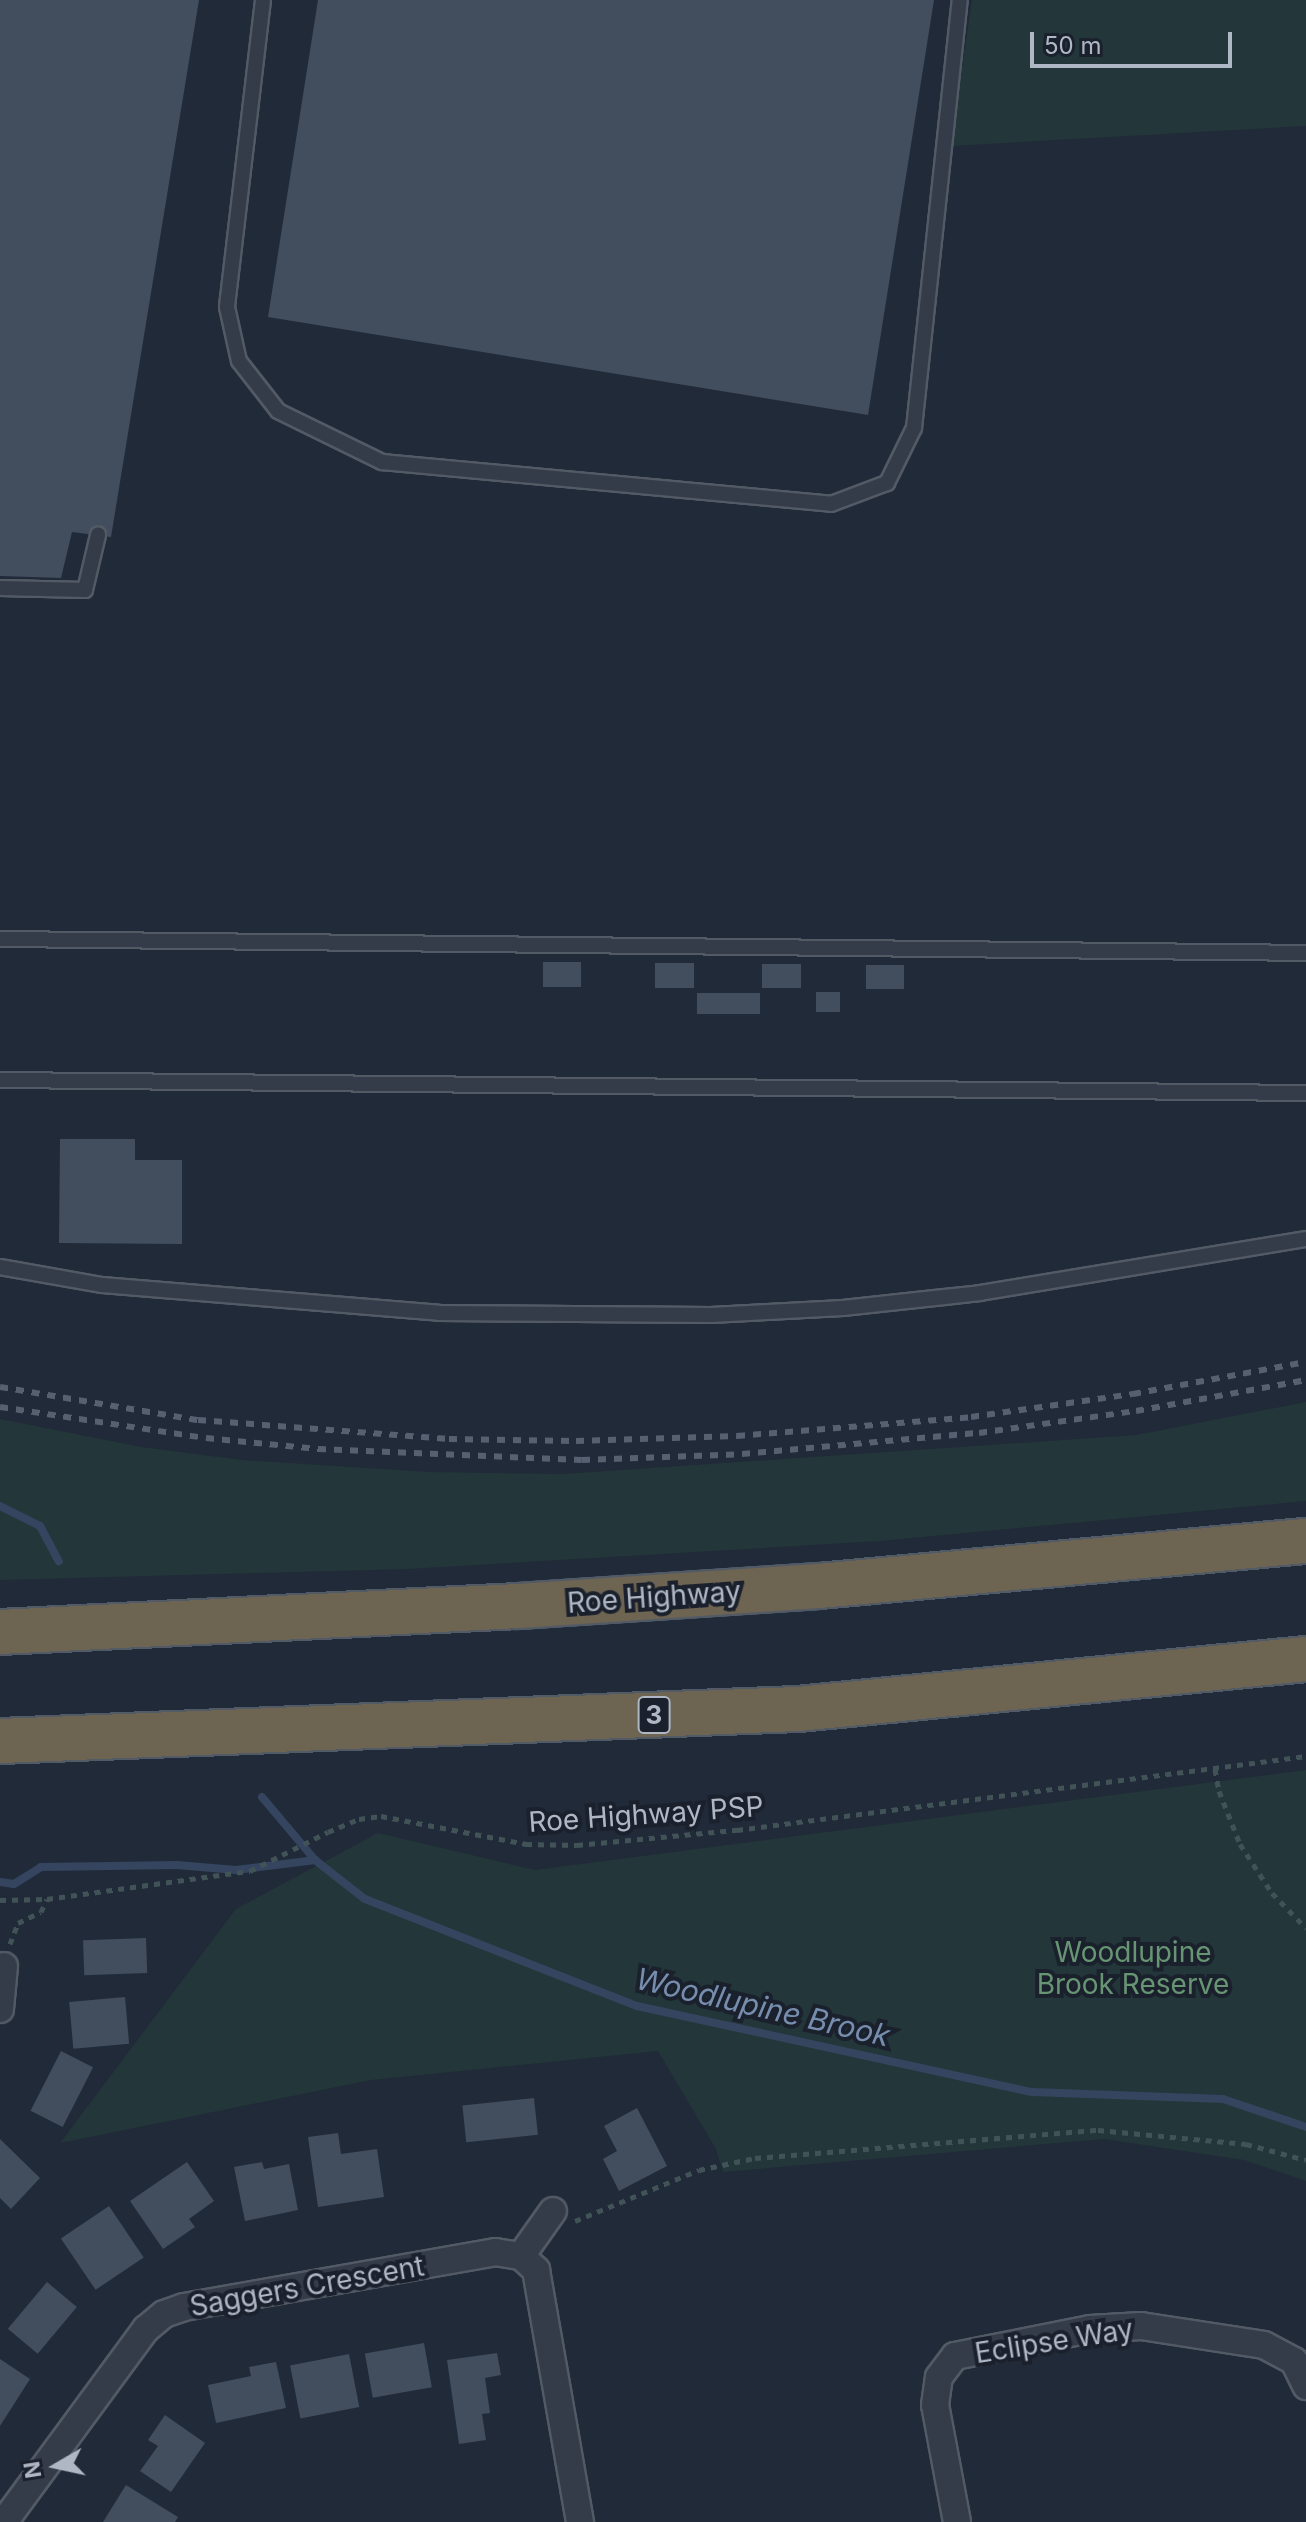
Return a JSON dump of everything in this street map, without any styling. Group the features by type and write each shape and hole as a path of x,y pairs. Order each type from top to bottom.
{"highway":[{"name":"Roe Highway","path":"0,1632 518,1606 819,1586 1306,1541"},
{"name":"3","path":"0,1741 798,1709 1306,1659"}],"street":[{"path":"0,2009 4,1966"},
{"path":"548,2219 521,2256 536,2270 580,2522"},
{"name":"Saggers Crescent","path":"4,2522 146,2329 164,2314 184,2307 495,2252 521,2256"},
{"name":"Eclipse Way","path":"957,2522 935,2405 939,2377 955,2356 1090,2329 1141,2326 1264,2345 1294,2361 1306,2386"}],"lane":[{"path":"263,0 227,307 239,361 278,411 382,462 831,504 887,483 914,428 960,0"},
{"path":"0,588 85,590 98,535"},
{"path":"0,939 1306,953"},
{"path":"0,1080 1306,1093"},
{"path":"0,1267 102,1285 439,1313 711,1315 843,1308 980,1293 1306,1239"}],"path":[{"name":"Roe Highway PSP","path":"0,1900 47,1899 250,1871 328,1832 359,1819 381,1816 526,1844 577,1845 737,1830 1306,1756"},
{"path":"1215,1769 1240,1844 1272,1893 1306,1928"},
{"path":"4,1966 18,1923 41,1912 47,1899"},
{"path":"548,2219 583,2219 699,2170 771,2156 1098,2130 1246,2144 1306,2160"}],"green space":[{"path":"972,0 1306,0 1306,126 951,146"},
{"path":"1306,1402 1306,1501 880,1541 408,1569 0,1580 0,1419 141,1447 242,1460 430,1472 563,1474 1136,1435"},
{"name":"Woodlupine Brook Reserve","path":"1306,1770 1306,2181 1244,2160 1104,2139 723,2172 716,2149 658,2051 371,2080 60,2143 236,1909 378,1833 535,1870"}],"building":[{"path":"0,0 199,0 111,537 72,532 61,578 0,576"},
{"path":"318,0 934,0 868,415 268,317"},
{"path":"543,962 581,962 581,987 543,987"},
{"path":"655,963 694,963 694,988 655,988"},
{"path":"762,964 801,964 801,988 762,988"},
{"path":"866,965 904,965 904,989 866,989"},
{"path":"816,992 840,992 840,1012 816,1012"},
{"path":"697,993 760,993 760,1014 697,1014"},
{"path":"60,1139 135,1139 135,1160 182,1160 182,1244 59,1243"},
{"path":"146,1938 147,1973 84,1975 83,1940"},
{"path":"125,1997 129,2044 73,2049 69,2002"},
{"path":"61,2051 93,2067 63,2127 31,2111"},
{"path":"534,2098 538,2135 466,2142 462,2106"},
{"path":"637,2108 667,2166 619,2191 603,2159 617,2151 604,2126"},
{"path":"338,2133 341,2154 377,2149 384,2197 318,2207 308,2137"},
{"path":"0,2139 40,2178 11,2209 0,2198"},
{"path":"187,2162 214,2201 189,2219 195,2227 163,2249 130,2201"},
{"path":"262,2162 264,2169 289,2164 298,2210 245,2221 234,2167"},
{"path":"109,2206 144,2257 96,2290 61,2238"},
{"path":"47,2282 77,2307 38,2354 8,2329"},
{"path":"424,2343 432,2387 373,2398 365,2353"},
{"path":"497,2353 501,2375 485,2378 490,2413 482,2414 486,2440 459,2444 447,2360"},
{"path":"349,2354 359,2407 300,2418 290,2365"},
{"path":"0,2359 30,2379 0,2426"},
{"path":"276,2362 286,2408 216,2423 208,2385 251,2376 249,2367"},
{"path":"165,2415 205,2443 171,2492 140,2471 158,2446 148,2440"},
{"path":"126,2485 178,2517 175,2522 103,2522"}],"waterway":[{"name":"Woodlupine Brook","path":"0,1506 40,1526 59,1561"},
{"name":"Woodlupine Brook","path":"262,1797 315,1860 365,1899 637,2006 1032,2092 1223,2099 1306,2127"},
{"path":"0,1882 14,1884 41,1867 177,1865 236,1870 315,1860"}],"railway":[{"path":"0,1387 198,1420 449,1439 576,1441 737,1436 971,1417 1133,1394 1306,1362"},
{"path":"0,1407 206,1438 318,1449 582,1460 742,1454 979,1433 1136,1411 1306,1380"}]}
